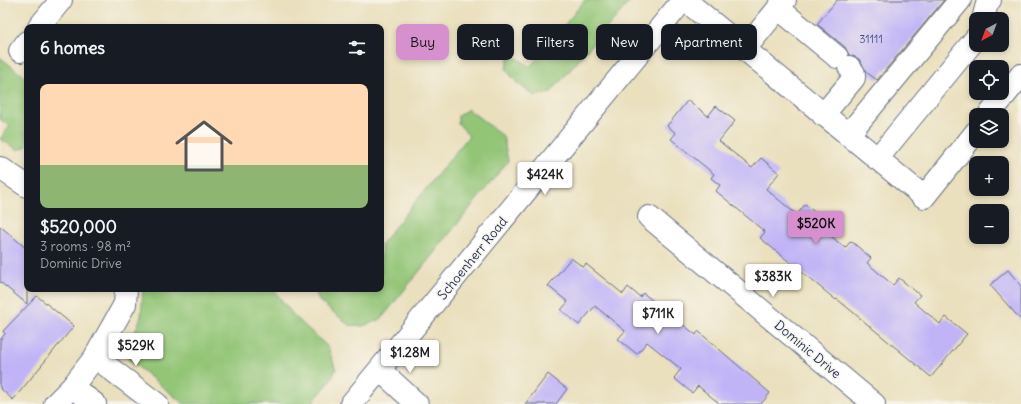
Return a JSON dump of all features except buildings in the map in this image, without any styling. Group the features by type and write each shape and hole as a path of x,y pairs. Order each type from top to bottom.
{"street":[{"path":"41,24 61,0"},
{"path":"684,0 714,24"},
{"name":"Schoenherr Road","path":"351,404 684,0"},
{"path":"848,135 960,0"},
{"path":"985,12 987,4 990,0"},
{"path":"757,34 782,4 854,72 854,78 823,114"},
{"path":"877,159 969,47"},
{"path":"757,59 924,197 969,141"},
{"path":"995,108 1021,75"},
{"path":"0,168 24,184"},
{"name":"Dominic Drive","path":"649,217 874,404"},
{"path":"55,404 72,387 95,358 125,304 126,292"},
{"path":"95,358 157,404"},
{"path":"380,370 417,404"},
{"path":"72,387 95,404"}],"green space":[{"path":"585,0 631,0 610,24 596,24 596,40 588,49 588,24 565,24"},
{"path":"0,57 24,77 24,148 19,150 0,139 10,126 0,119"},
{"path":"516,57 530,67 536,60 579,60 551,92 535,96 517,83 506,69 508,60 514,60 514,58"},
{"path":"468,109 503,136 508,161 381,319 363,326 349,325 319,301 316,292 384,292 384,240 469,136 458,123 458,116"},
{"path":"143,292 275,292 294,316 328,347 336,370 328,384 311,404 184,404 128,359 126,354 141,317"}]}
